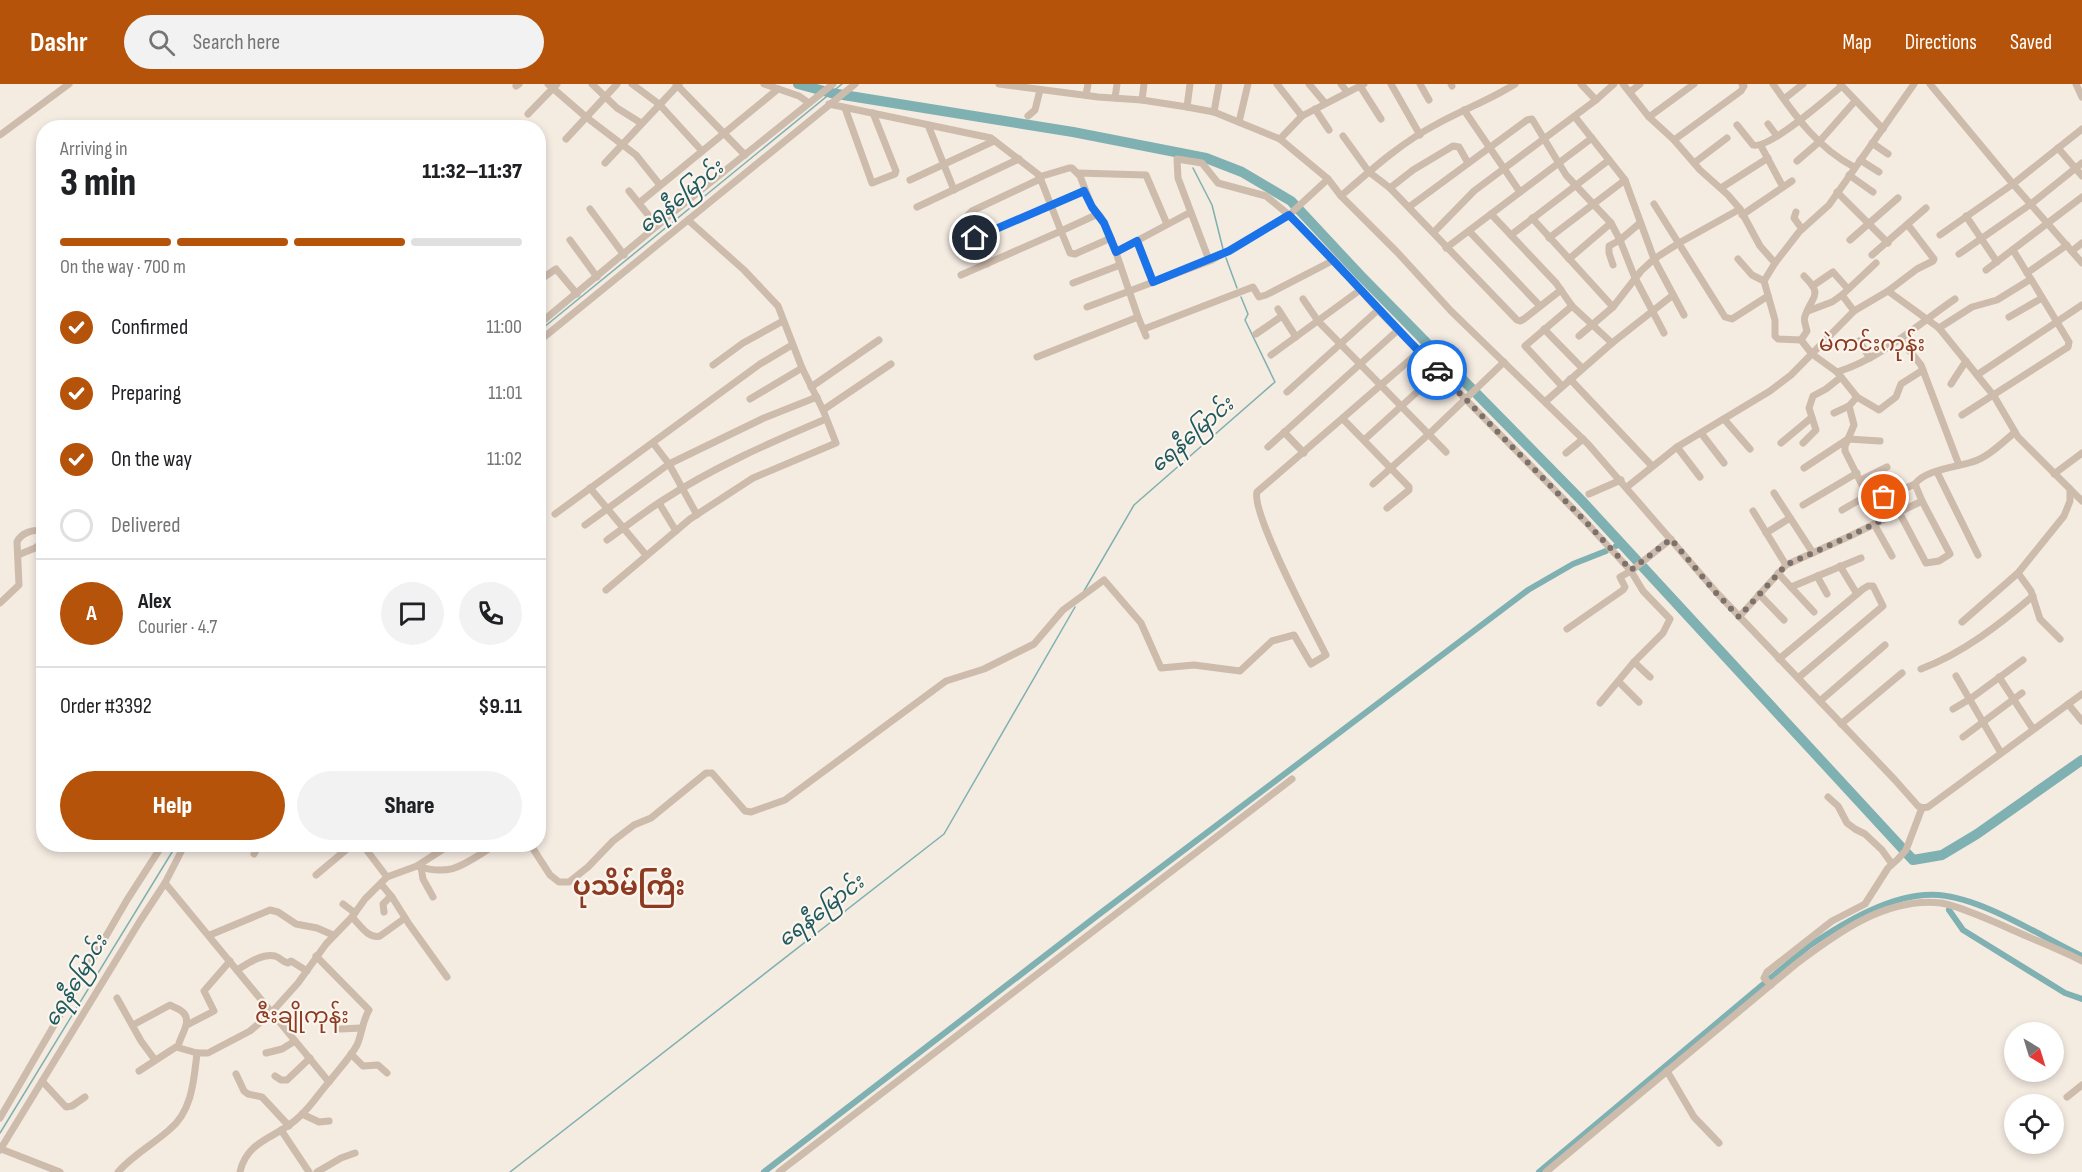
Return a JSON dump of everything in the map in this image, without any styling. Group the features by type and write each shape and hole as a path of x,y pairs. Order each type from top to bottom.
{"street":[{"path":"0,135 69,84"},
{"path":"592,84 616,108 641,123"},
{"path":"566,139 617,84"},
{"path":"632,84 659,104 702,151"},
{"path":"605,163 678,84 745,155"},
{"path":"764,84 799,96 809,104"},
{"path":"546,319 833,84"},
{"path":"546,335 855,84"},
{"path":"999,84 1143,100 1214,112 1270,137 1280,139 1328,179 1341,196 1451,311 1583,439 1621,480 1717,594 1896,780 1918,806 1928,807 2082,694"},
{"path":"1086,95 1088,84"},
{"path":"1115,98 1117,84"},
{"path":"1143,100 1144,84"},
{"path":"1187,107 1190,84"},
{"path":"1214,112 1219,84"},
{"path":"1239,122 1248,84"},
{"path":"1309,84 1324,103"},
{"path":"1341,84 1347,92"},
{"path":"1391,84 1420,135"},
{"path":"1420,84 1429,100"},
{"path":"1341,196 1369,172 1434,125 1515,84"},
{"path":"1581,84 1596,100"},
{"path":"1434,232 1474,191 1575,117 1614,84"},
{"path":"1623,84 1649,117 1721,188 1741,212 1760,246 1775,263"},
{"path":"1630,92 1640,84"},
{"path":"1649,117 1694,84"},
{"path":"1674,140 1741,91 1744,86 1742,84"},
{"path":"1773,84 1798,121 1839,159 1854,167"},
{"path":"1784,99 1803,84"},
{"path":"1914,84 1829,205 1802,229 1764,281 1778,339 1801,340 1812,354 1839,375 1857,397 1877,410 1881,410 1896,397 1901,384 1923,370"},
{"path":"1930,84 2082,263"},
{"path":"2076,84 2082,97"},
{"path":"528,114 553,85 586,117 636,155 660,185"},
{"path":"1279,85 1302,116"},
{"path":"1280,139 1302,116 1362,85 1381,119"},
{"path":"1737,125 1753,145 1761,146 1798,121 1841,85 1883,129"},
{"path":"639,203 778,88"},
{"path":"1028,116 1035,111 1040,90"},
{"path":"1797,161 1819,142 1855,101"},
{"path":"832,102 845,108 988,138 1019,159 1040,178 1072,254 1111,238"},
{"path":"845,108 872,183 896,174 873,114"},
{"path":"1315,109 1329,130"},
{"path":"1464,110 1520,192"},
{"path":"1575,117 1625,180 1654,259 1684,315"},
{"path":"1409,207 1530,119 1533,120 1575,185 1611,224 1635,278 1664,333"},
{"path":"1768,124 1777,136"},
{"path":"928,125 954,190"},
{"path":"1940,235 2013,184 2082,129"},
{"path":"1343,136 1369,172 1390,188 1434,232 1446,248 1516,320 1520,321 1561,290"},
{"path":"1446,248 1592,138"},
{"path":"1694,163 1727,138"},
{"path":"910,180 994,141"},
{"path":"1872,143 1888,154"},
{"path":"1390,188 1413,170 1453,146 1459,147 1468,163"},
{"path":"1761,146 1783,187"},
{"path":"2058,148 2082,176"},
{"path":"1721,188 1768,158"},
{"path":"917,207 1019,159"},
{"path":"1209,260 1178,178 1177,159 1202,163 1218,183 1266,196 1289,215 1334,260 1378,310 1631,570 1643,591 1670,619 1663,633 1600,703"},
{"path":"1511,235 1609,160"},
{"path":"1860,160 1879,172"},
{"path":"1959,254 2031,204 2082,163"},
{"path":"987,264 968,219 970,213 1040,178 1069,168 1078,173 1092,207 1111,238 1128,291 1145,333 1253,287 1260,297 1266,295 1334,260"},
{"path":"1078,173 1146,175 1167,224"},
{"path":"1849,175 1873,192"},
{"path":"1087,307 1229,251 1289,215 1328,179"},
{"path":"1549,238 1625,180"},
{"path":"1579,336 1613,307 1635,278 1654,259 1679,243 1741,212 1792,181"},
{"path":"629,191 657,226"},
{"path":"975,238 1084,191"},
{"path":"1837,192 1888,243"},
{"path":"1986,270 2082,197"},
{"path":"1850,240 1898,198"},
{"path":"1654,204 1725,317 1732,319 1769,299"},
{"path":"1872,255 1926,208"},
{"path":"590,209 624,255"},
{"path":"1796,212 1794,218 1802,229"},
{"path":"961,275 1098,214"},
{"path":"1116,252 1167,224 1191,214"},
{"path":"1491,214 1561,290 1572,306 1612,344"},
{"path":"1966,216 1997,262"},
{"path":"1532,218 1613,307"},
{"path":"606,590 697,515 753,478 835,445 837,440 802,368 778,306 762,288 688,220"},
{"path":"1613,265 1609,246 1640,223"},
{"path":"1569,259 1611,224"},
{"path":"1627,487 1677,447 1770,391 1812,354 1854,311 1888,291 1917,269 1934,261 1908,225"},
{"path":"1469,231 1540,306"},
{"path":"570,240 597,277"},
{"path":"1137,241 1153,282"},
{"path":"1939,328 1972,307 1997,300 2069,248 2082,243"},
{"path":"1962,415 2068,347 2069,342 2013,250"},
{"path":"1738,259 1752,275 1764,281"},
{"path":"1808,311 1832,302 1842,295 1876,263"},
{"path":"1073,283 1120,265"},
{"path":"546,276 556,269 577,294"},
{"path":"1814,285 1833,272 1848,289"},
{"path":"1801,340 1807,331 1804,319 1815,296 1814,285 1804,276"},
{"path":"1272,356 1360,290"},
{"path":"1888,291 1939,328 1994,396 2014,433 2082,501"},
{"path":"1546,401 1582,368 1673,295"},
{"path":"1842,295 1854,311"},
{"path":"2009,317 2042,298"},
{"path":"1303,299 1318,321 1359,365 1446,452"},
{"path":"1803,443 1816,430 1809,408 1812,396 1827,389 1839,375 1900,339 1955,299"},
{"path":"1977,375 2082,305"},
{"path":"1562,386 1525,346 1572,306"},
{"path":"1287,392 1378,310"},
{"path":"1256,334 1280,313 1296,338"},
{"path":"1037,357 1138,317"},
{"path":"713,365 743,343 783,321"},
{"path":"1544,329 1582,368"},
{"path":"1268,447 1398,330"},
{"path":"1900,339 1923,370 1959,465"},
{"path":"811,387 879,340"},
{"path":"1859,341 1870,358"},
{"path":"555,514 762,363 792,345"},
{"path":"535,852 550,875 564,884 569,882 626,830 651,819 706,772 712,773 745,812 785,800 946,681 984,669 1034,644 1063,610 1104,580 1141,623 1161,668 1194,665 1240,671 1272,641 1294,635 1311,664 1326,655 1278,558 1255,497 1257,492 1419,352"},
{"path":"1951,384 1966,361"},
{"path":"1373,484 1466,400 1504,362"},
{"path":"823,410 891,364"},
{"path":"750,399 802,368"},
{"path":"1364,440 1439,372"},
{"path":"1570,379 1652,466"},
{"path":"585,525 669,465 764,418 816,397"},
{"path":"1834,413 1849,406 1857,397"},
{"path":"1849,406 1854,425 1845,451 1872,503 1877,522 1892,556"},
{"path":"1781,443 1811,418"},
{"path":"608,540 658,503 683,488 748,453 826,419"},
{"path":"1343,419 1409,489 1387,508"},
{"path":"1724,419 1750,449"},
{"path":"1284,432 1304,453"},
{"path":"1701,433 1724,463"},
{"path":"1872,503 1916,484 1923,477 1974,462 2014,433"},
{"path":"1566,453 1583,439"},
{"path":"1804,468 1848,439 1880,441"},
{"path":"653,443 669,465 697,515"},
{"path":"1677,447 1700,477"},
{"path":"2054,474 2082,453"},
{"path":"1803,505 1859,477 1887,467"},
{"path":"1937,472 1978,555"},
{"path":"1589,494 1621,480"},
{"path":"1899,512 1924,560 1929,563 1939,561 1950,554 1922,501 1916,484"},
{"path":"590,488 646,555"},
{"path":"1962,622 2018,573 2064,516 2070,501 2070,489"},
{"path":"1774,493 1813,553"},
{"path":"1842,510 1868,495"},
{"path":"1739,617 1786,565 1922,501"},
{"path":"658,503 676,531"},
{"path":"1753,511 1786,565"},
{"path":"1766,532 1790,518"},
{"path":"0,603 19,585 17,542 20,538 36,530"},
{"path":"1568,629 1623,590 1625,587 1620,577 1671,539"},
{"path":"18,555 36,547"},
{"path":"1791,587 1861,558"},
{"path":"1840,566 1857,594"},
{"path":"1778,573 1814,612"},
{"path":"2018,573 2033,596 2040,619 2060,639"},
{"path":"1817,576 1827,594"},
{"path":"1779,659 1857,594 1868,586 1873,586 1883,606 1798,678"},
{"path":"1759,594 1784,620"},
{"path":"1922,669 1944,659 1999,625 2033,596"},
{"path":"1820,701 1885,645"},
{"path":"1953,709 2023,660"},
{"path":"1635,662 1650,677"},
{"path":"1841,724 1902,673"},
{"path":"1956,676 2001,753"},
{"path":"1999,677 2033,729"},
{"path":"1619,682 1638,702"},
{"path":"1963,737 2022,693"},
{"path":"2068,704 2082,721"},
{"path":"779,1172 1292,779"},
{"path":"1828,797 1841,810 1847,823 1855,830 1865,834 1882,850 1892,864"},
{"path":"1771,985 1764,978 1767,972 1832,921 1864,904 1892,864 1906,850 1922,808"},
{"path":"0,1118 127,900 159,852"},
{"path":"60,1172 0,1149 165,883 181,852"},
{"path":"316,875 343,852"},
{"path":"368,852 387,877"},
{"path":"178,1047 197,1053 208,1053 250,1031 271,1013 307,971 333,935 387,877 419,866 440,852"},
{"path":"419,866 437,871 451,870 483,852"},
{"path":"419,866 433,897"},
{"path":"165,883 329,1082"},
{"path":"381,884 447,977"},
{"path":"384,912 383,904 391,896"},
{"path":"1546,1172 1771,985 1838,933 1869,918 1898,907 1918,903 1943,903 1994,922 2082,961"},
{"path":"343,904 370,935 375,937 380,936 405,918"},
{"path":"210,935 270,910 278,912 296,924 317,928 333,935"},
{"path":"237,970 255,960 271,956 283,962 296,962 307,971"},
{"path":"240,1172 248,1153 265,1138 289,1126 302,1114 351,1054 358,1042 369,1010 316,956"},
{"path":"139,1071 178,1047 188,1025 214,1011 204,991 230,961"},
{"path":"117,998 155,1060"},
{"path":"133,1025 170,1005 182,1010 188,1025"},
{"path":"341,1029 361,1028"},
{"path":"266,1053 274,1052 295,1041"},
{"path":"118,1172 140,1151 170,1130 182,1116 189,1101 197,1053"},
{"path":"351,1054 363,1066 378,1065 387,1073"},
{"path":"275,1076 281,1080 287,1080 309,1058"},
{"path":"1666,1071 1694,1117 1719,1143"},
{"path":"236,1074 244,1091 262,1097 289,1126"},
{"path":"42,1081 66,1107 72,1106 85,1097"},
{"path":"2067,1097 2082,1085"},
{"path":"302,1114 319,1122 329,1121"},
{"path":"281,1130 309,1172"},
{"path":"317,1172 355,1153"}],"waterway":[{"path":"798,84 831,93 1073,132 1206,158 1242,172 1291,201 1360,275 1582,501 1913,860 1942,855 1977,834 2082,760"},
{"name":"ရေနီမြောင်း","path":"546,325 842,84"},
{"name":"ရေနီမြောင်း","path":"1193,168 1212,205 1223,249"},
{"name":"ရေနီမြောင်း","path":"1226,258 1237,288"},
{"name":"ရေနီမြောင်း","path":"1084,591 1134,505 1275,382 1245,320 1248,314 1241,297"},
{"path":"1616,546 1621,544"},
{"path":"764,1172 1098,915 1528,590 1573,564 1606,551"},
{"name":"ရေနီမြောင်း","path":"510,1172 944,834 1075,607"},
{"name":"ရေနီမြောင်း","path":"0,1133 172,852"},
{"path":"1539,1172 1809,946 1853,919 1887,903 1922,895 1956,898 1993,911 2082,956"},
{"path":"1949,910 1963,930 2065,993 2082,999"}],"way so far":[{"path":"1437,370 1631,570 1671,539 1739,617 1786,565 1880,521 1872,503 1884,497"}],"district":[{"name":"မဲကင်းကုန်း","path":"1872,344"},
{"name":"ပုသိမ်ကြီး","path":"629,887"},
{"name":"ဇီးချိုကုန်း","path":"302,1016"}],"route":[{"path":"975,238 1084,191 1104,223 1116,252 1137,241 1153,282 1212,260 1289,215 1437,370"}]}
